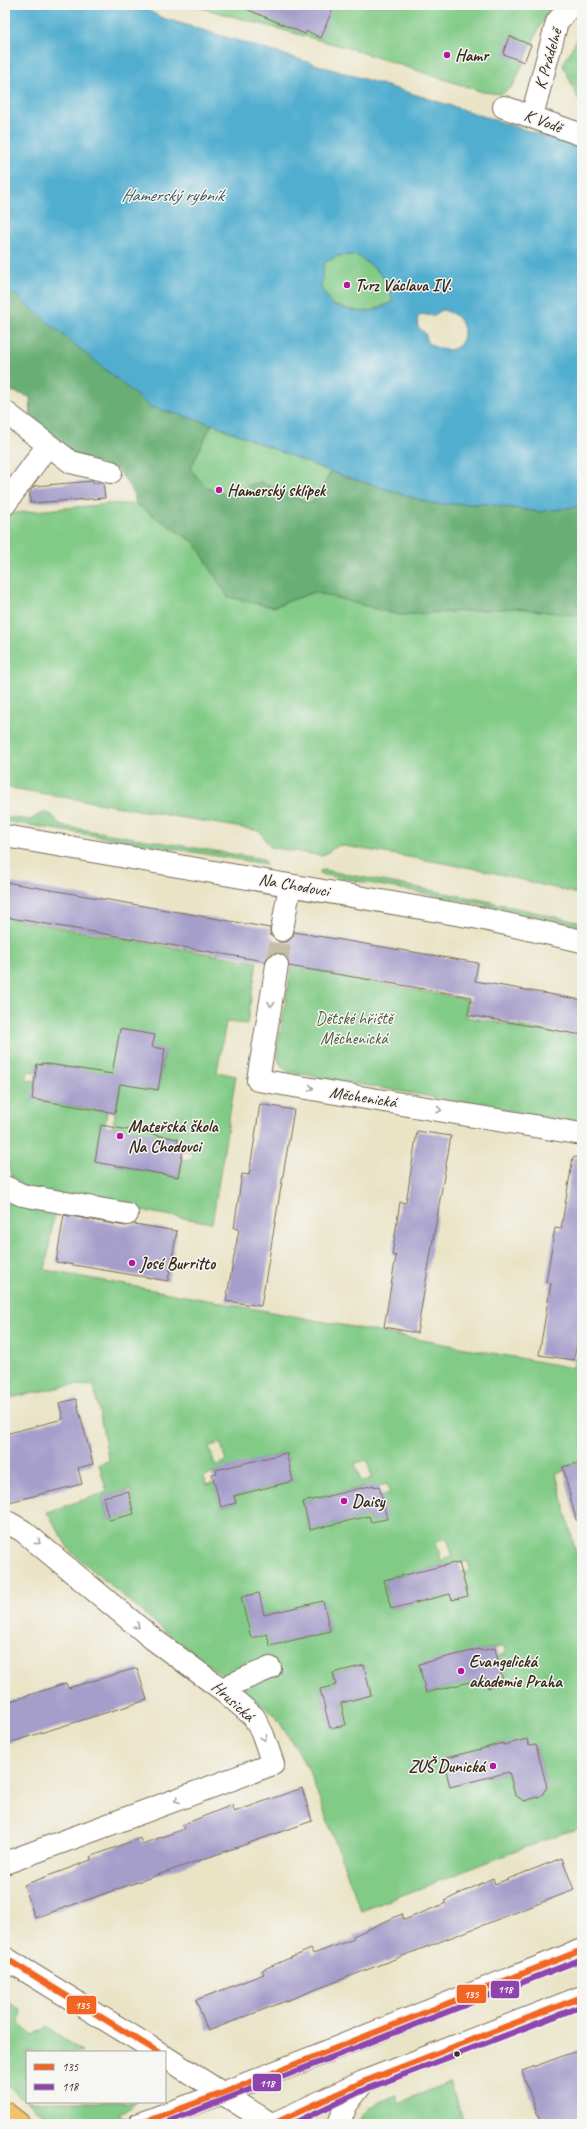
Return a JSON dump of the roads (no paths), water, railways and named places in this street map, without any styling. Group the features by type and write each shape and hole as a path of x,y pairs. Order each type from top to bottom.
{"highway":[{"path":"5,2113 19,2124"}],"street":[{"name":"K Prádelně","path":"532,116 557,22 571,5"},
{"name":"K Vodě","path":"504,107 582,135"},
{"path":"5,412 71,462 111,472"},
{"path":"5,504 48,445"},
{"name":"Na Chodovci","path":"5,836 479,918 582,941"},
{"path":"282,930 290,885"},
{"name":"Měchenická","path":"277,966 258,1080 582,1134"},
{"path":"5,1187 22,1195 127,1214"},
{"name":"Hrusická","path":"5,1523 9,1523 24,1531 153,1639 224,1691 254,1717 263,1735 273,1764 5,1864"},
{"path":"224,1691 230,1686 270,1668"},
{"path":"146,2116 222,2093 582,1950"},
{"path":"5,1958 139,2045 155,2051"},
{"path":"166,2058 272,2124 363,2082 582,1997"},
{"path":"339,2124 346,2105 363,2082"}],"water":[{"name":"Hamerský rybník","path":"5,5 139,5 160,17 433,100 578,147 582,150 582,506 539,512 487,504 434,504 331,472 212,424 151,407 5,287","holes":["356,255 370,264 384,279 388,285 393,302 376,310 363,312 332,305 321,288 324,263 337,256","442,310 454,314 461,322 464,330 463,338 459,345 451,349 441,349 428,343 425,333 418,327 417,319 421,314 433,316"]}],"tunnel":[{"path":"277,965 282,930"}],"place":[{"name":"Hamr","path":"447,55"},
{"name":"Tvrz Václava IV.","path":"347,285"},
{"name":"Hamerský sklípek","path":"219,490"},
{"name":"Mateřská škola Na Chodovci","path":"120,1136"},
{"name":"José Burritto","path":"132,1263"},
{"name":"Daisy","path":"344,1501"},
{"name":"Evangelická akademie Praha","path":"461,1671"},
{"name":"ZUŠ Dunická","path":"493,1766"}],"park label":[{"name":"Dětské hřiště Měchenická","path":"354,1028"}]}
